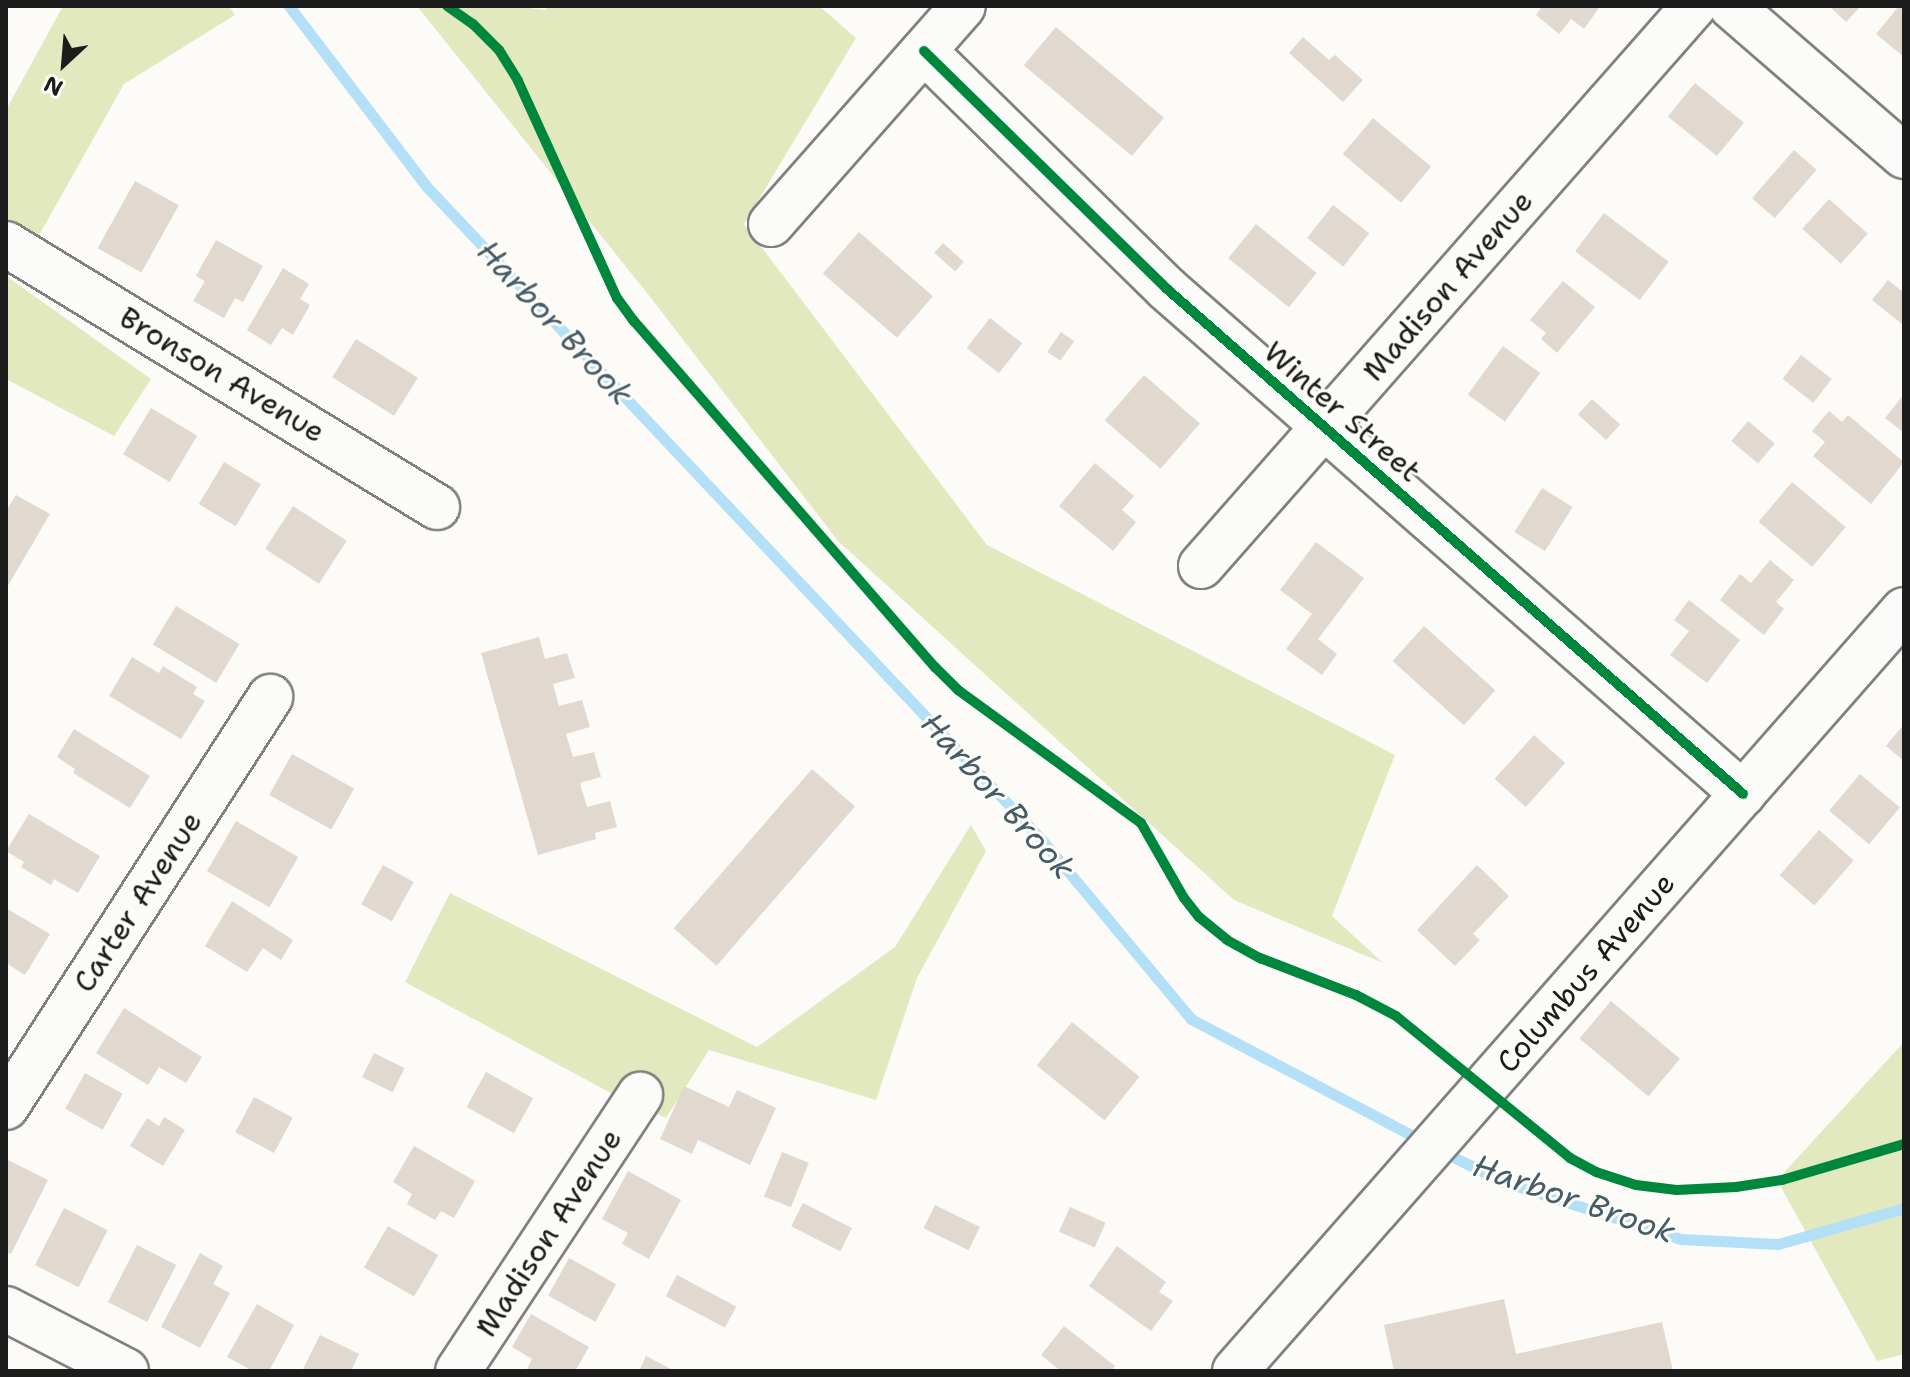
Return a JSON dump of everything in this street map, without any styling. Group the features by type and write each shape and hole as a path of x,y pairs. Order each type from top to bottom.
{"street":[{"path":"771,224 963,6"},
{"name":"Madison Avenue","path":"1201,566 1694,6"},
{"path":"1731,6 1904,156"},
{"name":"Winter Street","path":"924,51 1167,289 1743,794"},
{"name":"Bronson Avenue","path":"6,244 437,507"},
{"name":"Columbus Avenue","path":"1235,1371 1904,610"},
{"name":"Carter Avenue","path":"6,1107 270,697"},
{"name":"Madison Avenue","path":"458,1371 640,1095"},
{"path":"6,1309 126,1371"}],"green space":[{"path":"63,6 229,6 235,15 124,84 37,239 6,219 6,110"},
{"path":"417,6 512,6 546,10 547,6 819,6 856,38 744,224 987,545 1395,755 1332,916 1383,963 1234,900 838,541 651,298"},
{"path":"6,276 151,379 114,436 6,379"},
{"path":"971,825 986,851 917,978 876,1100 709,1050 666,1118 609,1092 405,982 450,893 757,1047 895,947"},
{"path":"1904,1042 1904,1354 1877,1361 1777,1180"}],"building":[{"path":"1542,6 1599,8 1584,29 1571,19 1559,34 1536,15"},
{"path":"1829,6 1861,6 1846,22"},
{"path":"1899,6 1904,6 1904,57 1876,34"},
{"path":"1056,27 1164,118 1132,156 1024,65"},
{"path":"1303,37 1329,60 1335,55 1363,80 1343,102 1289,53"},
{"path":"1695,83 1744,123 1717,156 1668,116"},
{"path":"1373,118 1431,167 1401,203 1343,154"},
{"path":"1794,150 1817,170 1775,218 1752,198"},
{"path":"135,181 179,205 141,273 98,248"},
{"path":"1829,199 1868,234 1841,264 1802,229"},
{"path":"1333,205 1369,233 1343,266 1307,238"},
{"path":"1604,213 1669,262 1640,300 1575,251"},
{"path":"1256,224 1317,273 1289,307 1228,258"},
{"path":"859,232 933,296 897,338 823,274"},
{"path":"216,240 263,266 243,302 235,298 224,318 193,301 205,281 196,276"},
{"path":"943,243 964,262 955,271 934,253"},
{"path":"283,268 309,284 300,299 310,305 293,335 282,328 271,345 247,330"},
{"path":"1888,280 1904,293 1902,324 1872,300"},
{"path":"1563,281 1595,307 1557,353 1541,339 1546,333 1530,320"},
{"path":"990,318 1022,343 999,373 967,348"},
{"path":"1061,332 1074,341 1060,361 1047,352"},
{"path":"356,339 418,378 394,416 332,377"},
{"path":"1503,346 1540,373 1505,422 1468,395"},
{"path":"1801,355 1832,379 1813,403 1783,379"},
{"path":"1144,375 1200,424 1160,469 1105,420"},
{"path":"1904,394 1904,433 1885,418"},
{"path":"1592,399 1620,424 1606,440 1578,415"},
{"path":"151,408 197,436 169,482 123,454"},
{"path":"1829,411 1842,422 1848,415 1904,462 1871,504 1813,456 1825,442 1812,431"},
{"path":"1748,421 1775,443 1758,463 1731,441"},
{"path":"224,462 261,484 236,526 199,504"},
{"path":"1095,463 1134,496 1122,510 1136,522 1113,551 1059,506"},
{"path":"1792,482 1846,527 1812,567 1759,522"},
{"path":"1542,488 1573,507 1545,551 1514,532"},
{"path":"16,495 50,514 6,589 6,511"},
{"path":"293,506 347,541 319,584 265,549"},
{"path":"1316,542 1364,578 1318,639 1337,654 1322,675 1286,649 1312,614 1280,590"},
{"path":"1770,560 1794,580 1776,602 1784,609 1764,635 1720,600 1740,574 1751,583"},
{"path":"1689,600 1740,640 1707,683 1670,655 1689,631 1674,620"},
{"path":"176,606 239,644 216,683 153,645"},
{"path":"1424,626 1495,690 1464,725 1393,661"},
{"path":"539,637 545,659 567,653 575,678 553,684 559,706 582,700 590,727 566,734 573,757 594,752 601,777 580,783 587,807 610,801 617,827 595,833 596,839 538,855 481,653"},
{"path":"132,657 159,673 163,666 197,687 193,694 205,701 181,739 109,696"},
{"path":"1904,724 1904,761 1886,746"},
{"path":"74,729 150,776 130,808 73,773 75,769 57,757"},
{"path":"1534,735 1565,763 1526,807 1495,779"},
{"path":"292,754 354,788 331,830 269,795"},
{"path":"812,769 855,806 717,966 674,928"},
{"path":"1860,774 1900,807 1869,844 1829,811"},
{"path":"29,814 100,856 78,893 54,879 51,885 21,867 24,862 6,851"},
{"path":"236,821 298,857 269,907 207,871"},
{"path":"1819,830 1854,860 1814,905 1780,875"},
{"path":"383,865 414,882 392,921 361,904"},
{"path":"1477,865 1509,896 1473,934 1480,940 1455,966 1417,930"},
{"path":"232,901 293,940 281,960 263,948 247,972 205,946"},
{"path":"6,908 50,934 25,975 6,963"},
{"path":"1611,1001 1680,1059 1648,1096 1580,1039"},
{"path":"124,1008 202,1057 186,1083 159,1067 148,1085 96,1053"},
{"path":"1072,1022 1140,1077 1104,1120 1037,1066"},
{"path":"374,1053 405,1068 393,1092 362,1077"},
{"path":"486,1072 533,1098 514,1133 467,1107"},
{"path":"85,1073 123,1094 103,1130 65,1109"},
{"path":"684,1086 729,1107 737,1090 776,1108 750,1165 698,1140 692,1154 660,1139"},
{"path":"254,1097 293,1118 274,1153 235,1132"},
{"path":"164,1117 185,1130 163,1166 130,1146 147,1118 159,1126"},
{"path":"414,1146 475,1181 454,1218 441,1211 435,1220 407,1204 412,1194 393,1182"},
{"path":"782,1152 809,1163 791,1207 764,1197"},
{"path":"6,1159 48,1180 11,1254 6,1252"},
{"path":"628,1171 681,1200 649,1259 622,1244 628,1233 602,1219"},
{"path":"803,1203 852,1228 840,1251 791,1226"},
{"path":"935,1205 980,1227 969,1250 924,1228"},
{"path":"1070,1207 1106,1223 1095,1248 1059,1232"},
{"path":"64,1208 108,1230 79,1287 35,1265"},
{"path":"388,1226 438,1255 414,1297 364,1268"},
{"path":"137,1245 176,1265 147,1322 108,1302"},
{"path":"1117,1246 1166,1282 1159,1292 1173,1301 1151,1331 1089,1286"},
{"path":"200,1253 223,1266 213,1284 230,1293 200,1348 161,1327"},
{"path":"569,1258 616,1284 595,1322 548,1296"},
{"path":"677,1275 736,1306 725,1328 666,1296"},
{"path":"1504,1299 1516,1354 1662,1322 1673,1371 1394,1371 1384,1325"},
{"path":"257,1304 294,1325 269,1371 253,1371 227,1357"},
{"path":"531,1314 589,1347 575,1371 526,1371 532,1359 512,1347"},
{"path":"1064,1326 1115,1366 1111,1371 1061,1371 1041,1355"},
{"path":"320,1335 359,1354 351,1371 302,1371"},
{"path":"646,1356 675,1371 639,1371"}],"waterway":[{"name":"Harbor Brook","path":"289,6 427,187 1042,840 1191,1019 1422,1141"},
{"name":"Harbor Brook","path":"1441,1151 1502,1181 1681,1239 1778,1244 1904,1208"}],"cycle path":[{"path":"447,6 473,24 499,50 518,81 617,298 634,321 935,667 958,690 1141,823 1184,898 1199,917 1227,940 1260,958 1356,995 1396,1016 1570,1158 1596,1172 1636,1185 1677,1190 1736,1187 1782,1180 1904,1144"},
{"path":"924,51 1167,289 1743,794"}]}
